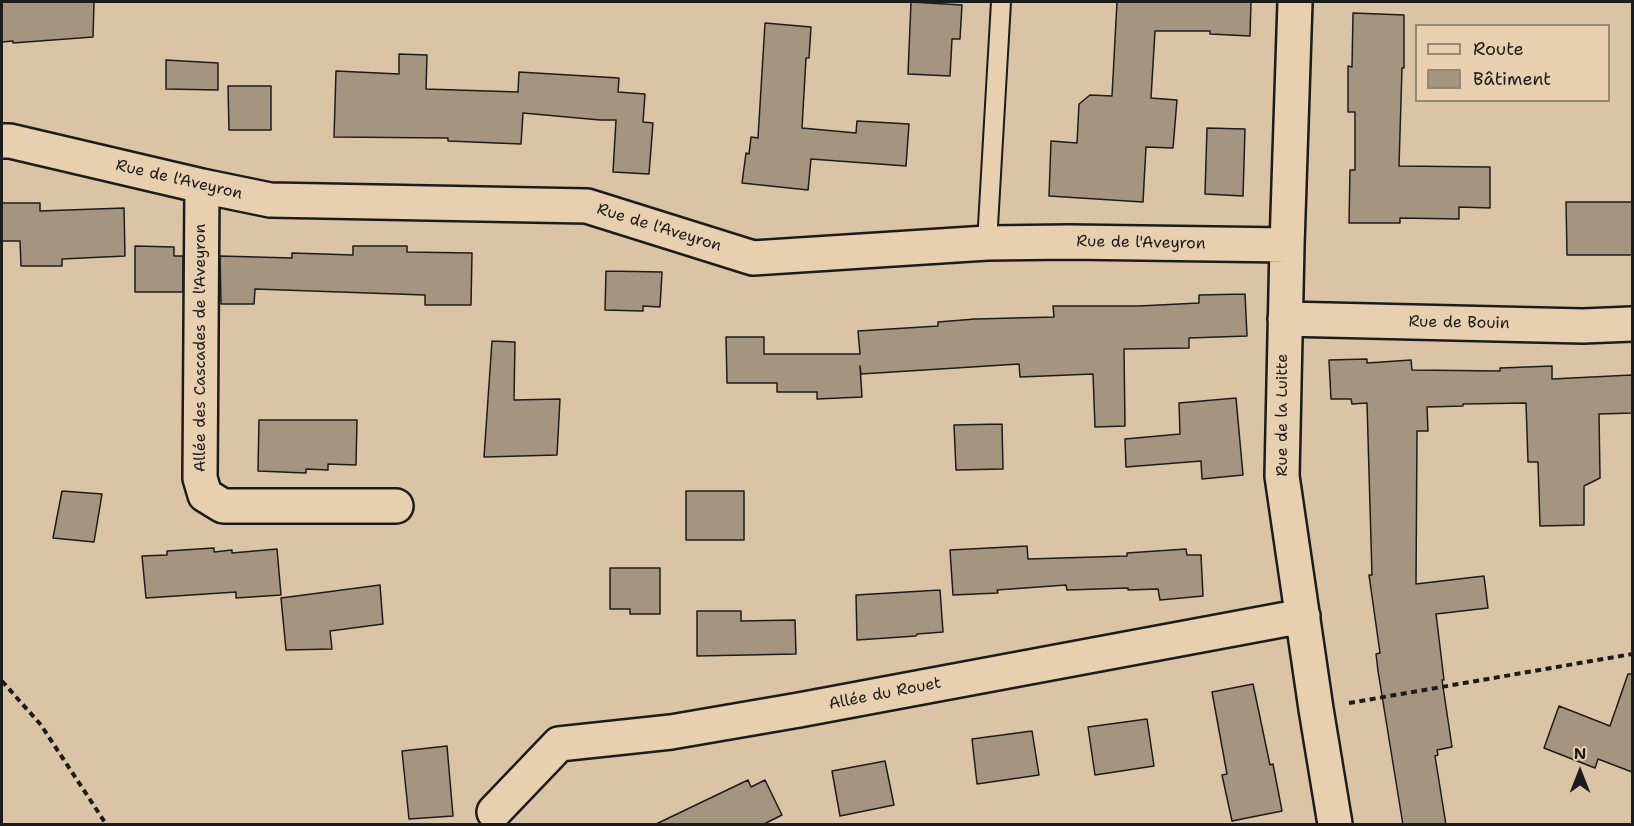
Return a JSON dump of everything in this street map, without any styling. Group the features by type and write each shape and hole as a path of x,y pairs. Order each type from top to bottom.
{"street":[{"name":"Rue de la Luitte","path":"1295,2 1282,476 1335,825"},
{"name":"Rue de l'Aveyron","path":"2,141 270,200 587,206 753,258 987,243 1287,245"},
{"name":"Allée des Cascades de l'Aveyron","path":"202,186 200,478 205,495 224,506 396,506"},
{"name":"Rue de Bouin","path":"1286,319 1571,325 1632,324"},
{"name":"Allée du Rouet","path":"494,812 559,744 671,732 799,710 1303,616"}],"lane":[{"path":"987,243 1002,2"}],"path":[{"path":"1316,709 1632,654"},
{"path":"2,681 41,725 106,825"}],"building":[{"path":"2,2 94,2 93,37 2,42"},
{"path":"911,2 962,5 960,39 952,39 950,76 908,74"},
{"path":"1117,2 1251,2 1250,36 1210,34 1210,31 1155,31 1151,98 1177,100 1173,148 1146,147 1143,202 1049,196 1051,141 1077,143 1079,104 1090,95 1112,96"},
{"path":"1353,13 1404,15 1399,166 1490,167 1490,208 1459,207 1459,219 1400,218 1400,223 1349,223 1350,170 1355,170 1355,112 1348,112 1348,66 1352,67"},
{"path":"765,23 811,27 809,58 806,58 802,128 856,133 857,121 909,124 906,166 811,159 808,190 742,183 746,153 749,154 751,137 758,138"},
{"path":"399,54 427,55 426,89 518,92 519,72 619,78 618,92 645,94 643,122 653,123 649,174 613,172 616,120 523,113 521,144 448,141 448,138 334,137 336,71 399,74"},
{"path":"166,60 218,63 218,90 166,89"},
{"path":"228,86 271,86 271,130 229,130"},
{"path":"1207,128 1245,129 1243,196 1205,194"},
{"path":"1566,202 1632,202 1632,255 1567,255"},
{"path":"2,203 40,203 40,211 124,208 125,256 62,259 62,266 21,266 20,241 2,241"},
{"path":"135,246 174,247 174,256 183,256 183,292 135,292"},
{"path":"353,246 407,246 407,252 472,253 471,305 425,305 425,295 255,289 254,304 221,304 220,256 292,258 292,253 353,255"},
{"path":"606,271 662,272 660,307 643,306 643,311 605,310"},
{"path":"1245,294 1247,336 1189,338 1189,348 1124,349 1125,426 1095,427 1093,374 1020,377 1019,364 861,374 860,366 862,397 817,399 817,392 777,392 777,383 727,383 726,337 764,337 764,354 860,354 858,331 938,326 938,322 975,319 1054,317 1053,306 1199,303 1199,295"},
{"path":"492,341 515,342 514,400 560,399 557,455 484,457"},
{"path":"1367,359 1367,363 1411,360 1412,370 1500,371 1500,368 1552,366 1552,379 1632,375 1632,413 1599,414 1600,478 1584,486 1584,525 1540,526 1538,462 1528,462 1526,403 1427,407 1428,431 1417,431 1416,584 1484,576 1488,608 1436,614 1444,680 1442,680 1452,747 1437,750 1438,755 1435,756 1446,825 1403,825 1378,671 1376,654 1380,653 1369,575 1372,575 1367,403 1352,404 1351,399 1331,399 1329,360"},
{"path":"1236,398 1243,475 1202,479 1201,461 1126,467 1125,439 1180,434 1179,403"},
{"path":"259,420 357,420 356,465 328,464 328,470 306,469 306,473 258,471"},
{"path":"1002,424 1003,469 956,470 954,425"},
{"path":"62,491 102,494 94,542 53,538"},
{"path":"686,491 744,491 744,540 686,540"},
{"path":"1027,546 1028,559 1127,556 1127,553 1186,549 1187,555 1201,555 1203,596 1160,600 1158,589 1067,590 1066,585 997,590 998,593 953,595 950,550"},
{"path":"214,548 214,552 232,550 232,553 277,549 281,595 236,598 236,592 146,598 142,556 167,555 167,551"},
{"path":"610,568 660,568 660,614 630,614 630,609 610,609"},
{"path":"380,585 383,624 330,631 332,649 286,650 281,598"},
{"path":"940,590 943,632 857,640 856,595"},
{"path":"697,611 741,611 741,621 795,620 796,654 697,656"},
{"path":"1628,674 1632,674 1632,772 1598,759 1595,768 1544,748 1559,706 1610,726"},
{"path":"1253,684 1282,811 1232,821 1222,775 1227,774 1212,692"},
{"path":"1147,719 1154,766 1095,775 1088,727"},
{"path":"1032,731 1039,775 977,784 972,739"},
{"path":"447,746 453,816 409,819 402,751"},
{"path":"885,761 894,805 840,816 832,771"},
{"path":"748,780 751,787 765,780 782,815 762,825 654,825"}]}
